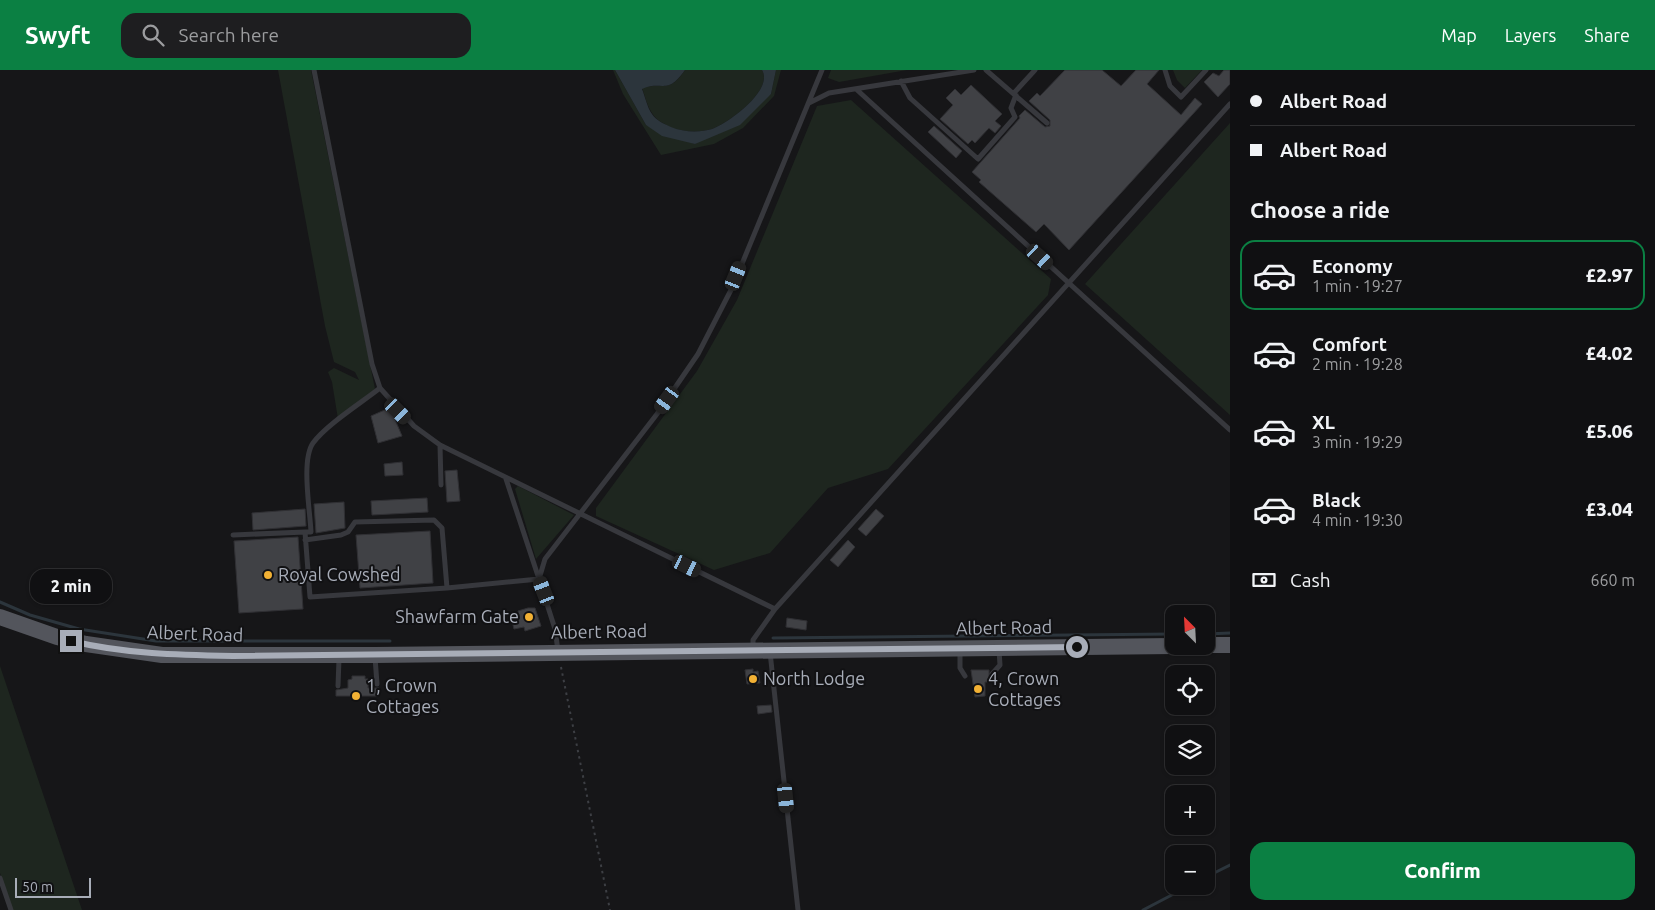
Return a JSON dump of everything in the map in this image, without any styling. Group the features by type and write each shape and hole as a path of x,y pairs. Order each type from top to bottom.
{"main road":[{"name":"Albert Road","path":"0,617 57,637 125,651 198,656 1165,646"},
{"path":"1215,645 1230,645"}],"lane":[{"path":"314,70 372,364 380,388 414,426 440,445 506,479 582,513 775,609"},
{"path":"539,579 540,568 545,559 678,386 710,332 732,288 822,70"},
{"path":"809,103 820,96 974,70"},
{"path":"986,70 1048,123"},
{"path":"901,82 910,98 978,159 1015,118 1011,108 1015,94 1035,70"},
{"path":"1165,70 1170,86 1181,97 1206,70"},
{"path":"856,89 1230,430"},
{"path":"753,650 753,640 775,609 1230,104"},
{"path":"233,535 311,532 307,465 312,444 380,388"},
{"path":"440,445 441,485"},
{"path":"506,479 555,630 558,652"},
{"path":"305,540 341,535 348,532 355,522 434,520 442,528 447,588"},
{"path":"305,532 310,597 447,588 539,579"},
{"path":"992,674 1000,665 999,648"},
{"path":"960,649 960,668 965,676"},
{"path":"770,650 798,910"},
{"path":"338,655 338,686"},
{"path":"375,655 376,684"},
{"path":"0,878 11,910"}],"path":[{"path":"558,652 610,910"}],"shaded area":[{"path":"278,70 311,70 375,389 338,419 332,382 328,372 334,368 359,380 355,372 334,362 325,326"},
{"path":"613,70 615,70 646,125 695,144 771,94 776,70 781,70 774,96 743,128 714,144 661,155 623,94"},
{"path":"615,70 685,70 674,83 642,89 650,111 658,120 676,129 696,131 712,129 729,120 748,105 762,87 764,78 762,70 776,70 771,94 740,125 695,144 662,136 646,125"},
{"path":"685,70 762,70 764,78 762,87 756,96 729,120 712,129 686,131 675,129 660,122 652,113 642,88 670,85"},
{"path":"831,70 907,70 839,82 828,78"},
{"path":"1173,70 1202,70 1185,88 1177,80"},
{"path":"851,100 1051,279 1048,295 888,469 828,488 770,553 714,570 596,516 596,508 697,371 737,300 817,106"},
{"path":"1230,123 1230,415 1085,284"},
{"path":"518,486 574,515 536,559 515,489"},
{"path":"0,666 82,910 12,910 0,873"}],"building":[{"path":"1065,70 1102,70 1121,86 1136,70 1159,70 1147,84 1181,115 1195,98 1202,104 1069,250 1044,224 1036,232 979,182 981,180 972,172 1025,110 1045,127 1050,126 1050,120 1029,101 1037,93 1040,96"},
{"path":"1224,70 1230,70 1230,84 1218,97 1204,82 1213,73 1219,76"},
{"path":"971,85 1002,114 995,121 1001,126 995,133 989,128 975,143 972,140 968,144 940,119 953,105 946,98 955,89 961,95"},
{"path":"934,126 962,151 956,158 928,132"},
{"path":"387,409 391,410 402,436 378,443 371,416"},
{"path":"402,462 403,475 385,476 384,464"},
{"path":"457,470 460,501 447,502 445,471"},
{"path":"427,498 428,512 372,515 371,501"},
{"path":"344,502 345,528 316,533 314,504"},
{"path":"305,509 306,526 253,530 252,513"},
{"path":"876,509 884,516 866,536 858,529"},
{"path":"430,531 433,583 360,588 356,535"},
{"name":"Royal Cowshed","path":"298,537 303,609 239,613 234,541"},
{"path":"848,540 855,547 838,567 830,560"},
{"name":"Shawfarm Gate","path":"535,608 541,626 525,631 524,627 514,629 511,617 519,615 518,611"},
{"path":"787,618 807,621 806,630 786,627"},
{"name":"North Lodge","path":"753,669 753,672 758,671 760,683 747,684 745,670"},
{"path":"971,670 989,670 989,682 985,682 985,696 975,697"},
{"path":"352,676 365,676 365,679 368,679 368,688 379,688 379,696 336,696 336,690 348,688 348,680 352,679"},
{"path":"771,705 772,712 758,714 757,706"}],"waterway":[{"path":"0,602 30,615 79,629 156,641 390,641"},
{"path":"1215,634 1230,633"},
{"path":"773,638 1165,634"},
{"path":"1215,872 1230,865"},
{"path":"1143,910 1172,895"}],"place":[{"name":"Royal Cowshed","path":"268,575"},
{"name":"Shawfarm Gate","path":"529,617"},
{"name":"North Lodge","path":"753,679"},
{"name":"4, Crown Cottages","path":"978,689"},
{"name":"1, Crown Cottages","path":"356,696"}],"route":[{"path":"71,641 125,651 162,655 233,656 1077,647"}]}
